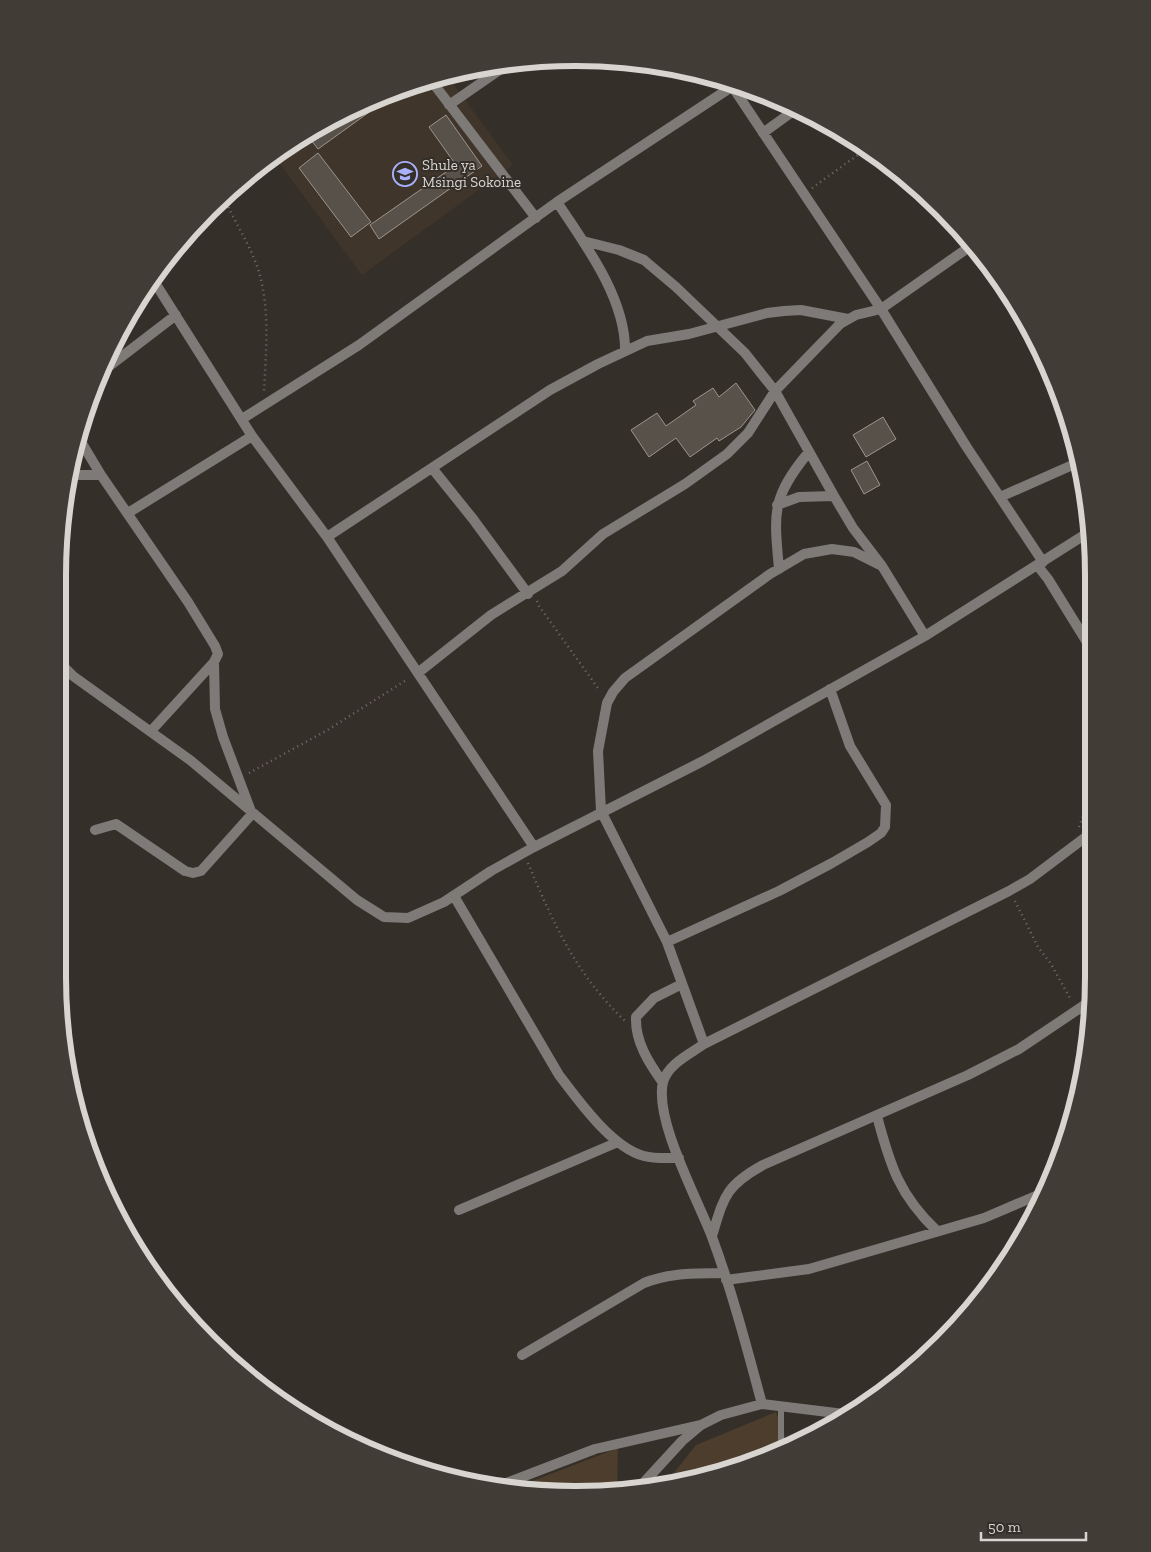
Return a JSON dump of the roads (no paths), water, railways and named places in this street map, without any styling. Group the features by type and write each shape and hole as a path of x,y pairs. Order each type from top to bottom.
{"street":[{"path":"449,105 495,73"},
{"path":"435,87 536,218"},
{"path":"242,419 359,345 557,202 727,90"},
{"path":"739,93 763,133 881,309 1000,497 1085,639"},
{"path":"763,133 789,114"},
{"path":"557,202 583,241 618,308 625,336 625,351"},
{"path":"583,241 620,250 644,260 658,270 745,353 775,391 808,453 853,528 882,566 925,636"},
{"path":"419,672 491,615 528,594 562,571 603,534 685,484 727,454 748,433 775,391 828,334 856,315 881,309 966,249"},
{"path":"157,286 252,436 327,537 419,672 534,847"},
{"path":"327,537 550,390 625,351 647,342 784,311 801,310 848,319"},
{"path":"113,362 176,315"},
{"path":"128,513 252,436"},
{"path":"84,445 101,475 188,602 218,654 214,662 151,731"},
{"path":"779,569 774,521 777,504 787,482 808,453"},
{"path":"1000,497 1072,465"},
{"path":"432,468 473,519 528,594"},
{"path":"76,475 101,475"},
{"path":"777,504 799,497 834,496"},
{"path":"66,669 73,676 190,760 252,814 357,900 384,917 408,918 454,896 534,847 703,761 830,690 925,636 1083,536"},
{"path":"704,1044 667,942 601,812 598,751 607,703 612,692 625,678 779,569 804,554 832,549 854,552 882,566"},
{"path":"214,662 215,709 252,814"},
{"path":"667,942 780,891 832,863 881,833 885,826 886,805 850,746 830,690"},
{"path":"95,830 116,824 185,870 193,873 201,871 252,814"},
{"path":"762,1404 712,1236 679,1158 664,1107 663,1083 669,1070 704,1044 1009,891 1030,879 1085,838"},
{"path":"454,896 558,1075 574,1096 618,1142 643,1156 679,1158"},
{"path":"663,1083 650,1064 636,1032 636,1017 665,991 682,984"},
{"path":"712,1236 728,1191 741,1177 763,1165 968,1075 1019,1049 1084,1005"},
{"path":"877,1116 901,1187 917,1212 937,1231"},
{"path":"459,1210 618,1142"},
{"path":"522,1355 644,1283 663,1276 679,1274 725,1277 809,1269 984,1218 1034,1196"},
{"path":"511,1481 595,1449 701,1425 721,1415 762,1404 838,1413"},
{"path":"645,1481 653,1470 701,1425"}],"lane":[{"path":"781,1406 782,1442"}],"place":[{"name":"Shule ya Msingi Sokoine","path":"405,174"}]}
